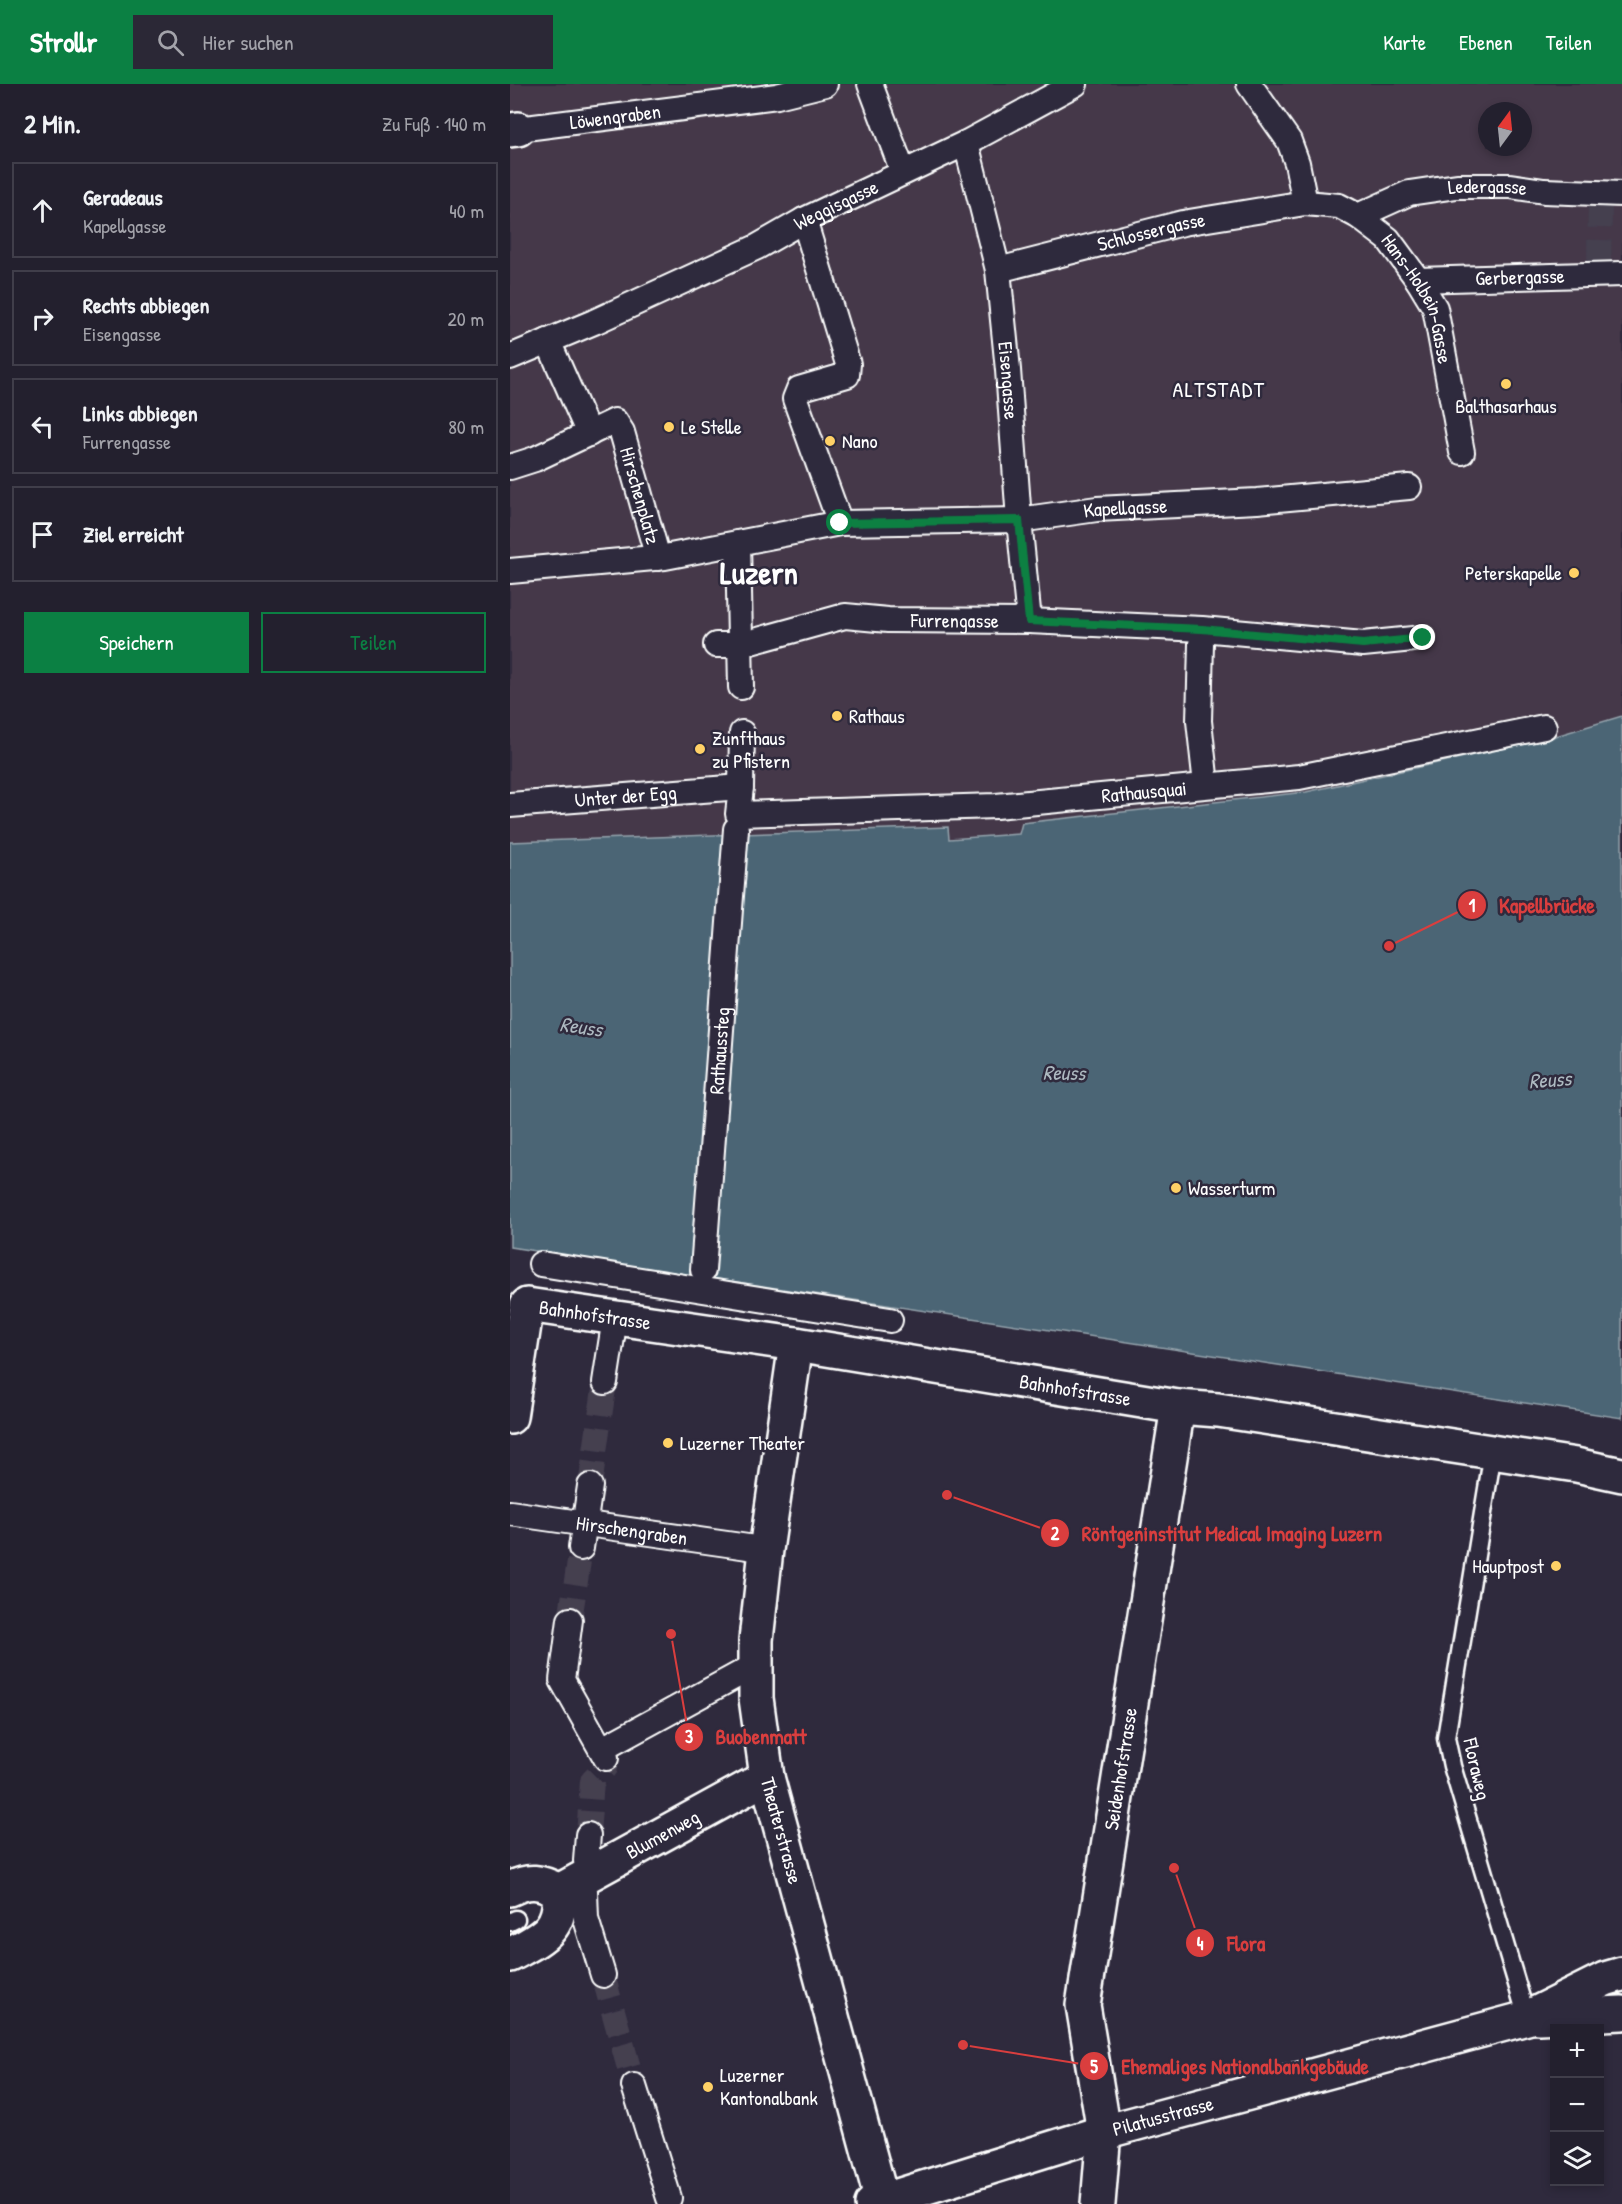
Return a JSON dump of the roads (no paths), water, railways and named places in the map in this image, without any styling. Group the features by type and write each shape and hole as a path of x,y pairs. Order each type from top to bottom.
{"street":[{"name":"Löwengraben","path":"514,129 777,96 825,84"},
{"path":"870,84 903,172"},
{"name":"Weggisgasse","path":"548,341 757,247 804,220 966,143 1075,84"},
{"path":"1249,84 1289,141 1297,163 1305,203"},
{"name":"Eisengasse","path":"966,143 998,270 1029,621"},
{"name":"Ledergasse","path":"1359,216 1409,193 1457,186 1510,186 1607,198"},
{"name":"Hans-Holbein-Gasse","path":"1305,203 1338,206 1359,216 1388,239 1419,280 1435,309 1462,452"},
{"name":"Schlossergasse","path":"998,270 1184,223 1305,203"},
{"path":"804,220 849,364 848,375 799,388 795,399 840,523"},
{"name":"Gerbergasse","path":"1419,280 1607,271"},
{"path":"510,357 548,341 589,434 535,459 510,467"},
{"name":"Hirschenplatz","path":"589,434 615,421 622,432 662,557"},
{"name":"Kapellgasse","path":"510,571 662,557 840,523 1019,520 1097,509 1257,501 1409,487"},
{"path":"738,543 741,687"},
{"name":"Furrengasse","path":"740,645 845,616 888,620 1159,624 1363,644 1423,638"},
{"path":"1201,644 1199,721 1206,785"},
{"path":"716,645 740,645"},
{"name":"Rathausquai","path":"737,822 996,806 1299,777 1544,727"},
{"name":"Rathaussteg","path":"704,1270 741,787 742,733"},
{"name":"Unter der Egg","path":"510,805 741,787"},
{"path":"541,1264 890,1320"},
{"name":"Bahnhofstrasse","path":"510,1417 527,1305 796,1344 1178,1407 1218,1410 1493,1452 1622,1475"},
{"path":"605,1382 615,1318"},
{"name":"Theaterstrasse","path":"796,1344 766,1550 756,1640 756,1698 767,1777 830,2011 877,2203"},
{"name":"Seidenhofstrasse","path":"1098,2204 1104,2132 1083,2005 1178,1407"},
{"path":"581,1548 590,1486"},
{"name":"Hirschengraben","path":"510,1513 755,1548"},
{"path":"570,1620 562,1680 604,1753 756,1665"},
{"name":"Blumenweg","path":"572,1891 767,1777"},
{"path":"586,1860 588,1835"},
{"path":"512,1910 523,1883 544,1883 572,1891 586,1919 603,1975"},
{"path":"510,1955 539,1940 556,1923 560,1907 572,1891"},
{"name":"Pilatusstrasse","path":"877,2203 1104,2132 1527,2018 1605,1979 1622,1974"},
{"name":"Pilatusstrasse","path":"1527,2018 1622,2013"},
{"path":"634,2086 669,2198"}],"lane":[{"name":"Floraweg","path":"1493,1452 1446,1738 1452,1766 1527,2018"}],"water":[{"name":"Reuss","path":"1622,716 1622,1418 510,1247 510,842 948,827 949,839 1019,834 1022,823 1306,792 1546,739"}],"tunnel":[{"path":"1599,264 1600,206"},
{"path":"590,1486 605,1382"},
{"path":"570,1620 581,1548"},
{"path":"588,1835 592,1781 605,1768 606,1758"},
{"path":"603,1975 634,2086"}],"place":[{"name":"Balthasarhaus","path":"1506,384"},
{"name":"Le Stelle","path":"669,427"},
{"name":"Nano","path":"830,441"},
{"name":"Peterskapelle","path":"1574,573"},
{"name":"Rathaus","path":"837,716"},
{"name":"Zunfthaus zu Pfistern","path":"700,749"},
{"name":"Kapellbrücke","path":"1389,946"},
{"name":"Wasserturm","path":"1176,1188"},
{"name":"Luzerner Theater","path":"668,1443"},
{"name":"Röntgeninstitut Medical Imaging Luzern","path":"947,1495"},
{"name":"Hauptpost","path":"1556,1566"},
{"name":"Buobenmatt","path":"671,1634"},
{"name":"Flora","path":"1174,1868"},
{"name":"Ehemaliges Nationalbankgebäude","path":"963,2045"},
{"name":"Luzerner Kantonalbank","path":"708,2087"}],"district":[{"name":"ALTSTADT","path":"1219,389"},
{"name":"Luzern","path":"759,573"}]}
